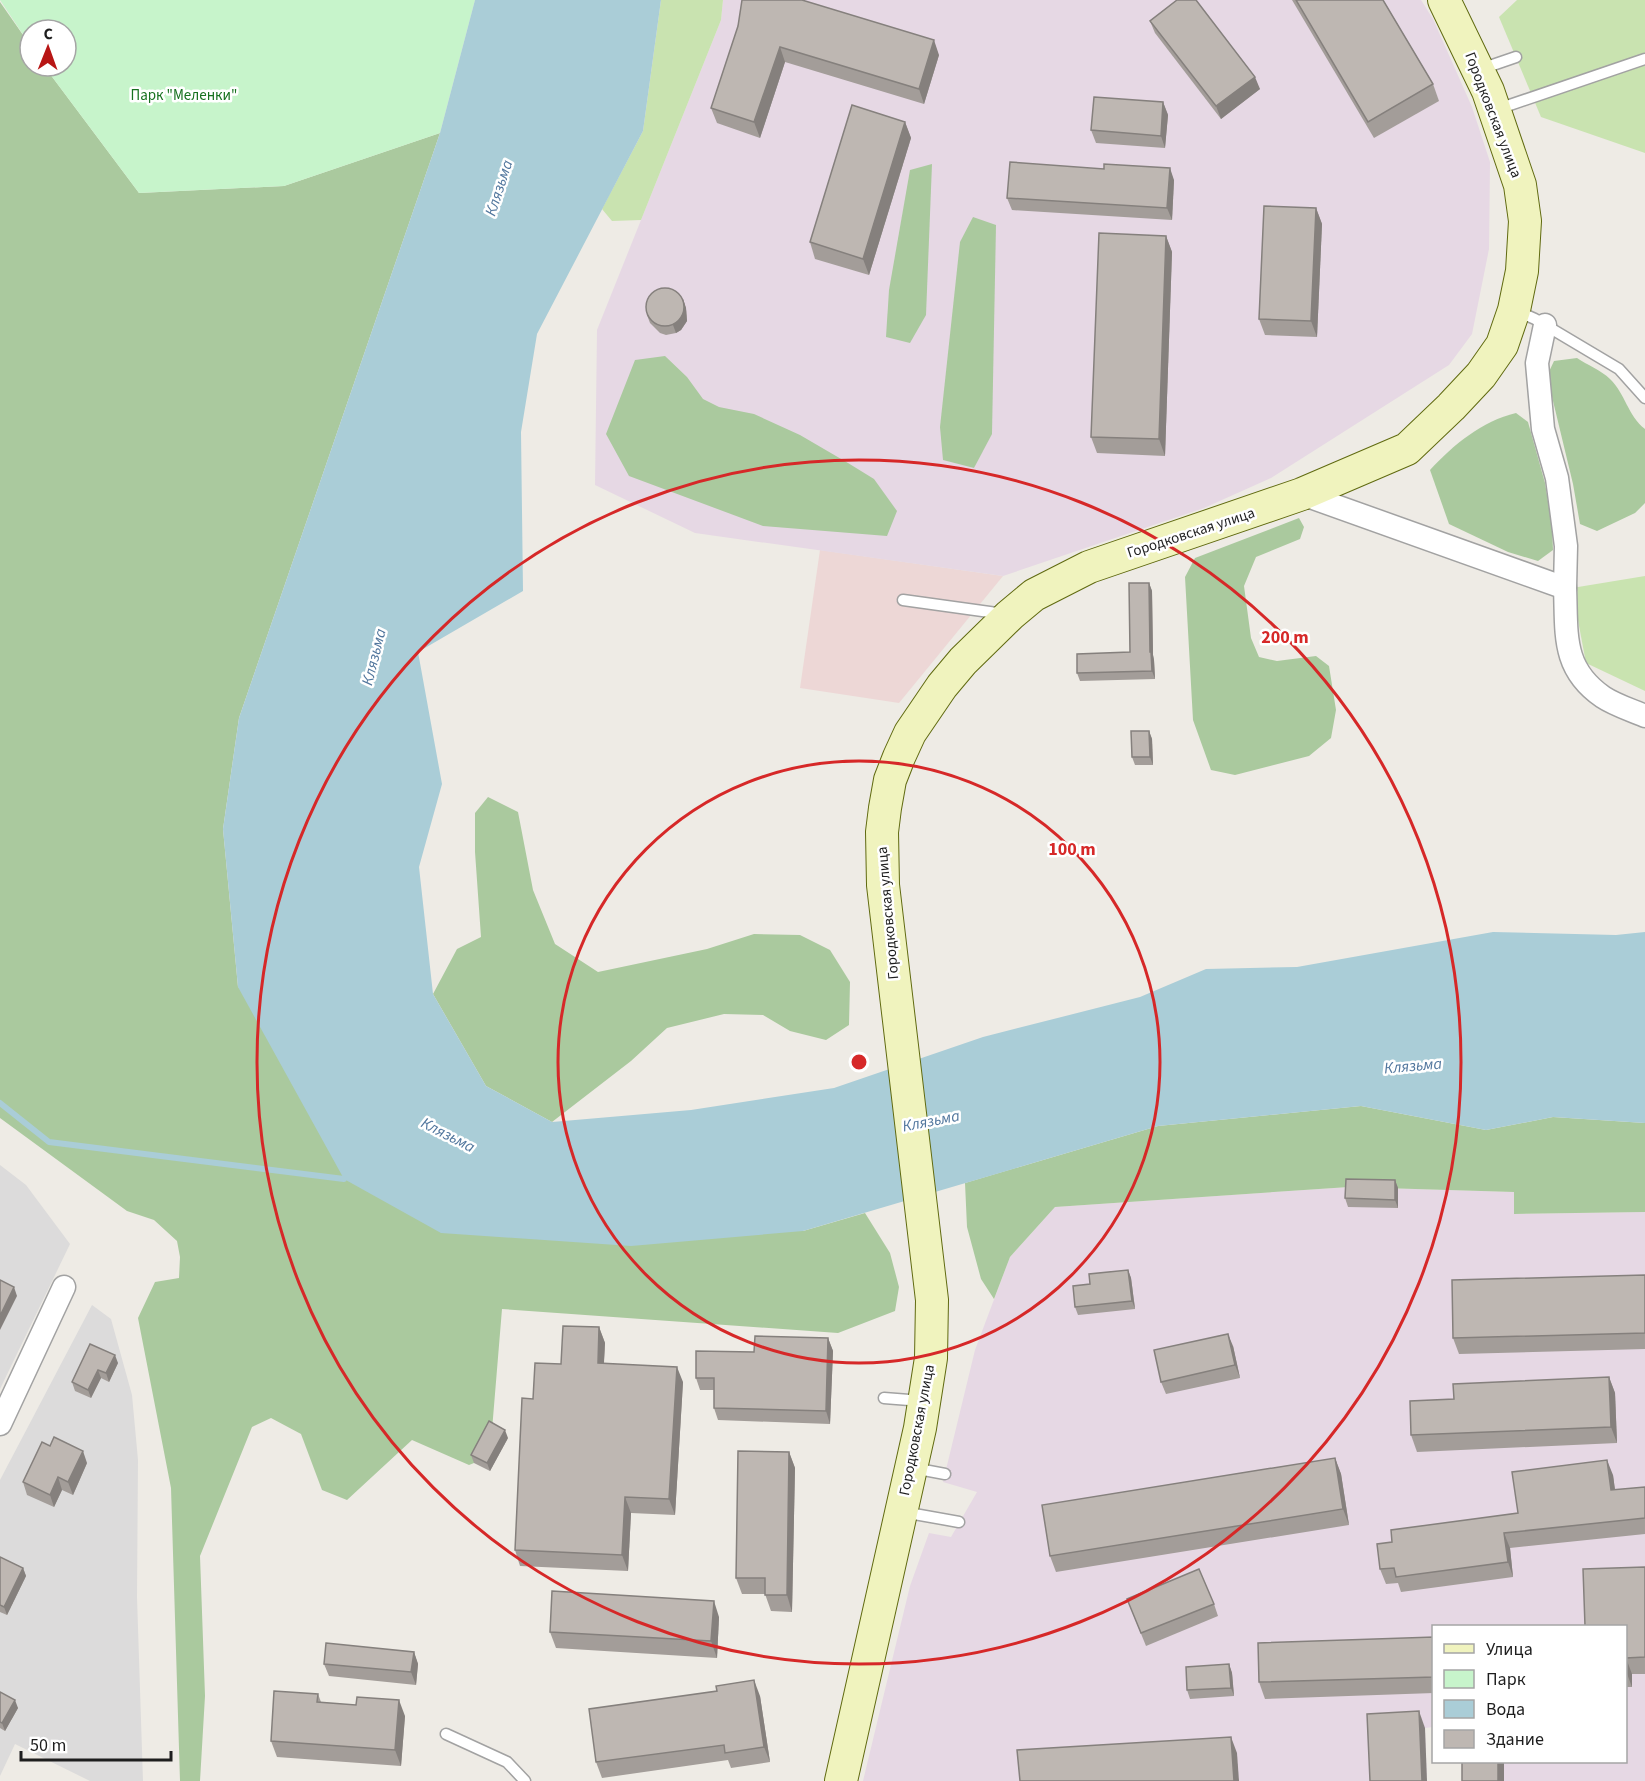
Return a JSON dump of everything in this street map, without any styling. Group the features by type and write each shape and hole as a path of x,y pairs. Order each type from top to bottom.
{"main road":[{"name":"Городковская улица","path":"841,1781 926,1402 933,1331 928,1254 882,885 882,832 890,780 910,733 942,686 963,661 1034,595 1089,567 1302,494 1407,449 1481,375 1502,345 1514,310 1522,271 1525,221 1520,185 1495,110 1444,0"}],"street":[{"path":"1545,325 1538,363 1543,429 1557,478 1566,546 1565,588 1571,661 1584,682 1604,698 1645,716"},
{"path":"1302,494 1565,588"},
{"path":"0,1424 64,1287"}],"lane":[{"path":"1478,70 1516,57"},
{"path":"1495,110 1645,59"},
{"path":"1514,310 1545,325 1619,369 1645,398"},
{"path":"903,600 1010,615"},
{"path":"884,1398 926,1402"},
{"path":"911,1468 945,1474"},
{"path":"901,1512 959,1522"},
{"path":"446,1734 507,1762 525,1781"}],"shaded area":[{"path":"723,0 1421,0 1433,19 1472,107 1490,162 1489,249 1472,334 1449,365 1271,478 1204,508 1003,576 695,533 595,485 597,330 721,20"},
{"path":"820,550 1003,576 899,703 800,688"},
{"path":"0,1165 26,1185 70,1244 0,1389"},
{"path":"1349,1187 1514,1192 1514,1214 1645,1212 1645,1781 1468,1781 1468,1763 1627,1763 1627,1625 1432,1625 1432,1727 1425,1728 1427,1781 863,1781 910,1586 929,1533 951,1537 977,1492 943,1482 975,1350 1010,1257 1055,1207"},
{"path":"92,1305 111,1319 132,1395 138,1460 137,1597 143,1781 90,1781 15,1744 0,1776 0,1480"}],"green space":[{"name":"Парк \"Меленки\"","path":"0,0 475,0 440,133 284,186 139,193 53,78 78,78 78,18 18,18 18,27"},
{"path":"661,0 723,0 721,20 641,220 612,221 602,209 643,131"},
{"path":"1517,0 1645,0 1645,153 1541,117 1499,17"},
{"path":"0,2 18,28 18,78 53,78 139,193 284,186 440,133 239,718 223,829 238,987 803,1231 865,1213 890,1253 899,1287 895,1311 838,1333 502,1309 492,1430 474,1463 469,1465 412,1440 347,1500 322,1490 301,1434 271,1418 252,1427 200,1556 205,1696 200,1781 180,1781 171,1488 138,1318 155,1282 179,1278 180,1257 177,1241 154,1220 127,1211 0,1118"},
{"path":"932,164 926,315 910,343 886,337 889,290 910,170"},
{"path":"973,217 996,225 992,434 974,468 943,460 940,427 960,242"},
{"path":"665,356 687,377 703,399 719,407 754,414 800,435 874,479 897,511 887,536 763,526 629,476 606,434 635,360"},
{"path":"1577,358 1610,379 1634,418 1645,429 1645,503 1635,513 1597,531 1580,524 1573,484 1547,376 1554,361"},
{"path":"1516,413 1528,422 1545,483 1552,526 1553,550 1538,561 1508,552 1449,524 1430,470 1469,435 1491,422"},
{"path":"1299,518 1304,527 1300,539 1256,557 1244,586 1251,638 1259,657 1277,661 1316,656 1329,666 1336,710 1331,738 1309,756 1235,775 1211,770 1193,720 1185,577 1195,558"},
{"path":"1645,576 1645,691 1586,663 1572,588"},
{"path":"488,797 518,812 533,890 555,944 598,972 707,949 754,934 800,935 830,950 850,982 849,1025 826,1040 790,1031 763,1015 724,1014 667,1028 631,1061 552,1122 486,1086 433,994 457,949 481,937 475,852 475,813"},
{"path":"1361,1106 1486,1130 1553,1117 1645,1123 1645,1212 1514,1214 1514,1192 1349,1187 1055,1207 1010,1257 994,1299 981,1279 967,1227 965,1183 1158,1126"}],"water":[{"name":"Клязьма","path":"475,0 661,0 643,131 537,334 521,432 523,591 418,652 442,784 419,867 433,994 486,1086 552,1122 691,1110 834,1088 983,1037 1140,997 1206,969 1297,967 1493,932 1616,935 1645,932 1645,1123 1553,1117 1486,1130 1361,1106 1158,1126 803,1231 631,1246 441,1233 344,1179 238,987 223,829 239,718 440,133"}],"building":[{"path":"742,0 802,0 934,40 919,89 780,47 754,122 711,108 738,26"},
{"path":"1177,0 1196,0 1255,77 1216,106 1150,21"},
{"path":"1296,0 1383,0 1433,84 1368,122"},
{"path":"1094,97 1163,102 1161,136 1091,130"},
{"path":"852,105 905,122 863,259 810,242"},
{"path":"1010,162 1104,169 1104,164 1170,168 1167,208 1007,198"},
{"path":"1264,206 1316,208 1311,321 1259,319"},
{"path":"1099,233 1166,236 1159,439 1091,437"},
{"path":"665,288 672,289 678,294 683,300 683,314 678,320 672,325 665,326 658,325 652,320 647,314 646,307 647,300 652,294 658,289"},
{"path":"1129,583 1149,583 1152,671 1077,673 1077,654 1130,652"},
{"path":"1131,731 1149,731 1150,757 1132,757"},
{"path":"1346,1179 1395,1180 1395,1200 1345,1198"},
{"path":"1128,1270 1132,1301 1075,1307 1073,1286 1090,1284 1089,1274"},
{"path":"1645,1275 1645,1333 1453,1338 1452,1280"},
{"path":"0,1280 14,1287 0,1316"},
{"path":"563,1326 599,1327 598,1363 677,1367 669,1499 625,1497 622,1555 515,1550 522,1398 533,1399 535,1363 561,1364"},
{"path":"1228,1334 1235,1365 1161,1382 1154,1350"},
{"path":"755,1336 828,1338 826,1411 714,1408 714,1378 696,1378 696,1351 754,1352"},
{"path":"90,1344 115,1355 106,1373 98,1370 88,1390 72,1382"},
{"path":"1609,1377 1611,1427 1411,1435 1410,1401 1454,1399 1453,1384"},
{"path":"489,1421 505,1430 487,1463 471,1455"},
{"path":"54,1437 83,1451 68,1482 58,1477 50,1495 23,1482 42,1442 50,1446"},
{"path":"738,1451 789,1452 787,1595 765,1595 765,1578 736,1578"},
{"path":"1335,1458 1343,1509 1050,1556 1042,1505"},
{"path":"1607,1460 1611,1490 1645,1487 1645,1518 1504,1533 1508,1562 1396,1577 1394,1568 1380,1569 1377,1544 1392,1542 1391,1530 1518,1513 1512,1472"},
{"path":"0,1557 23,1568 4,1607 0,1605"},
{"path":"1645,1567 1645,1657 1627,1658 1627,1625 1585,1625 1583,1569"},
{"path":"1199,1569 1214,1604 1141,1633 1127,1599"},
{"path":"552,1591 714,1601 711,1641 550,1632"},
{"path":"1432,1637 1432,1677 1259,1682 1258,1643"},
{"path":"326,1643 414,1652 411,1672 324,1664"},
{"path":"1229,1664 1231,1688 1187,1690 1186,1667"},
{"path":"754,1680 764,1747 725,1753 724,1745 596,1762 589,1709 717,1691 716,1686"},
{"path":"274,1691 318,1694 317,1702 356,1705 357,1697 399,1700 395,1750 271,1741"},
{"path":"0,1692 15,1700 2,1723 0,1722"},
{"path":"1419,1711 1422,1781 1370,1781 1367,1714"},
{"path":"1231,1737 1234,1781 1020,1781 1017,1750"},
{"path":"1462,1763 1498,1763 1498,1781 1462,1781"}],"waterway":[{"path":"0,1103 49,1142 344,1179"}]}
